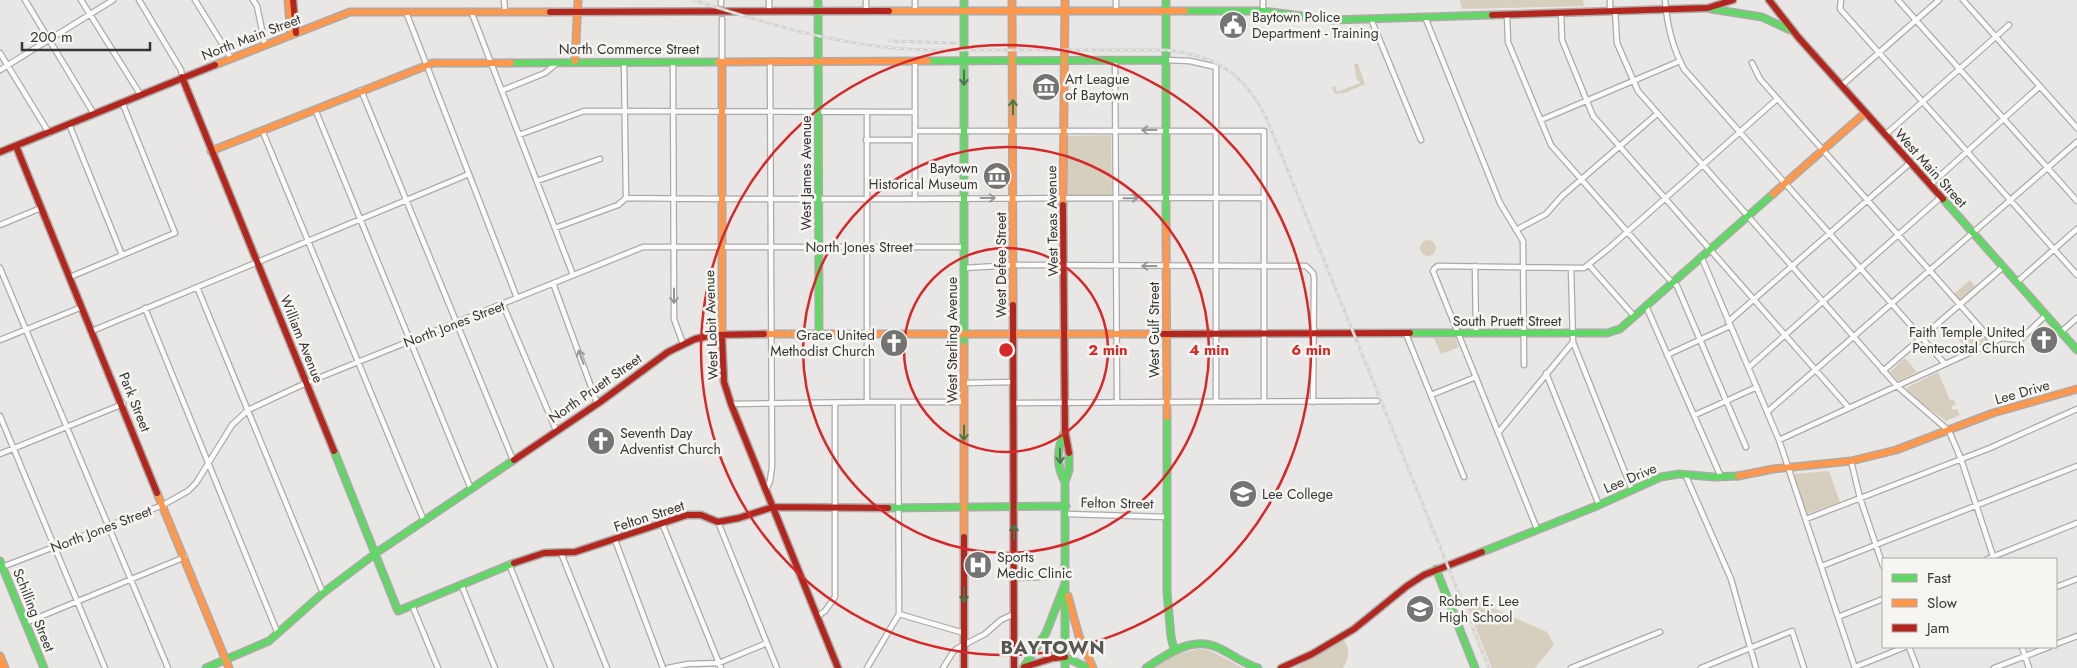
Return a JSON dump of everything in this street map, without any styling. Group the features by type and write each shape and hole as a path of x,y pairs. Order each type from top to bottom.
{"street":[{"path":"25,0 94,114"},
{"path":"81,0 140,94"},
{"path":"0,70 113,0"},
{"path":"138,0 181,70 182,77"},
{"path":"195,0 231,58"},
{"path":"253,0 257,6 265,45"},
{"path":"288,0 293,34"},
{"path":"293,0 293,34"},
{"path":"504,0 505,11"},
{"path":"575,61 578,0"},
{"path":"769,0 769,12"},
{"name":"West James Avenue","path":"818,0 819,335"},
{"path":"866,0 866,10"},
{"path":"915,0 915,11"},
{"name":"West Sterling Avenue","path":"964,0 964,668"},
{"name":"West Defee Street","path":"1012,0 1014,668"},
{"name":"West Texas Avenue","path":"1065,0 1063,130 1066,333 1065,431 1061,438 1059,450 1062,476 1066,482 1065,668"},
{"path":"1116,0 1116,12"},
{"name":"West Gulf Street","path":"1166,0 1167,592 1171,637 1174,649"},
{"path":"1263,0 1263,11"},
{"path":"1610,0 1617,43 1638,91 1883,371 1897,386 1949,431 1961,459 1993,558 2077,523"},
{"path":"1665,0 1670,35 1680,61 1739,132 1945,364"},
{"path":"1708,8 1733,0"},
{"name":"West Main Street","path":"1769,0 1841,86 2077,350"},
{"path":"1898,0 2077,201"},
{"path":"1841,86 1939,0"},
{"path":"1963,0 2077,128"},
{"path":"1840,2 1840,9 2077,275"},
{"path":"1708,8 1762,17 1793,31"},
{"name":"North Main Street","path":"1,149 16,146 182,77 350,12 1263,11 1284,12 1314,19 1371,19 1708,8"},
{"path":"471,11 573,275"},
{"path":"406,12 518,298"},
{"path":"1561,12 1562,40 1593,116 1849,408"},
{"path":"1507,15 1508,42 1550,145 1677,286 1746,447"},
{"path":"1425,17 1500,203 1523,241 1524,365"},
{"name":"West Lobit Avenue","path":"722,19 720,199 722,369 731,404 838,668"},
{"path":"1371,19 1421,140"},
{"path":"1885,135 2009,25"},
{"path":"0,52 49,132"},
{"path":"1115,60 1117,402"},
{"path":"1166,60 1190,61 1216,67 1216,402"},
{"name":"North Commerce Street","path":"211,151 426,64 433,63 1166,60"},
{"path":"624,61 626,198"},
{"path":"914,61 915,199"},
{"path":"1541,120 1680,61"},
{"path":"503,90 545,73 558,62"},
{"path":"673,62 674,319 683,344"},
{"path":"766,490 770,481 772,467 770,62"},
{"path":"1752,64 1760,80 1993,342"},
{"name":"William Avenue","path":"182,77 398,611"},
{"path":"1930,185 2040,86"},
{"path":"361,90 513,460"},
{"path":"1537,529 1433,271 1434,268 1438,266 1524,266 1584,268 1590,265 1777,99"},
{"path":"70,277 175,233 122,102"},
{"path":"315,109 471,489"},
{"path":"520,135 584,112 915,112"},
{"path":"867,112 867,402"},
{"name":"South Pruett Street","path":"1066,333 1167,335 1572,334 1614,332 1865,113"},
{"path":"1516,230 1546,214 1581,180 1657,114"},
{"path":"69,124 122,255"},
{"path":"262,130 424,521"},
{"path":"915,131 1264,130 1264,401"},
{"path":"866,140 915,140"},
{"path":"1768,412 2077,142"},
{"name":"Park Street","path":"16,146 164,504 229,668"},
{"path":"537,181 600,159"},
{"path":"1668,355 1729,324 1910,163"},
{"path":"92,331 469,174"},
{"path":"555,228 618,205 626,198 1264,198"},
{"path":"1749,367 1941,198"},
{"path":"0,225 41,208"},
{"path":"2017,282 2077,229"},
{"name":"North Jones Street","path":"1,564 55,547 164,504 188,491 202,476 232,425 248,410 306,383 410,340 503,305 643,247 964,247"},
{"path":"1701,256 1779,440 1855,667 1902,648"},
{"path":"964,268 1014,265 1306,266 1310,269 1314,278 1313,402"},
{"path":"1590,265 1634,316"},
{"path":"1475,266 1476,334"},
{"path":"1883,371 2003,267"},
{"path":"0,268 168,668"},
{"path":"1571,268 1573,342 1632,490"},
{"path":"553,283 597,403"},
{"path":"197,287 323,593"},
{"path":"503,305 556,430"},
{"path":"1646,306 1721,477"},
{"path":"0,340 82,307"},
{"path":"145,308 278,634"},
{"path":"1779,440 2002,338 2020,340 2046,315"},
{"path":"2061,332 2077,318"},
{"name":"North Pruett Street","path":"206,668 246,653 278,634 323,593 376,553 597,403 668,352 683,344 705,337 722,335 1014,335 1066,333"},
{"path":"1406,334 1464,477"},
{"path":"1498,433 1546,372 1573,342"},
{"path":"1546,372 1599,505"},
{"path":"1431,395 1476,377"},
{"path":"964,383 1014,382"},
{"path":"1695,414 1757,388"},
{"name":"Lee Drive","path":"1281,668 1294,664 1363,622 1407,584 1436,570 1672,474 1721,477 1740,476 1773,469 1789,469 1851,461 1896,450 1993,413 2077,389"},
{"path":"1014,403 1377,401"},
{"path":"731,404 771,402 964,402"},
{"path":"867,668 899,614 898,402"},
{"path":"818,616 835,597 835,403"},
{"path":"0,454 123,404"},
{"path":"1806,519 1990,448 2077,409"},
{"path":"0,416 105,668"},
{"path":"1851,461 1860,498 1882,563"},
{"path":"1822,566 1977,507 2077,466"},
{"path":"1685,474 1731,579 1756,668"},
{"name":"Felton Street","path":"398,611 536,554 575,552 662,522 694,514 718,522 739,518 773,507 963,508 1066,506"},
{"name":"Felton Street","path":"1066,514 1167,517"},
{"path":"662,522 721,668"},
{"path":"718,522 777,668"},
{"path":"614,540 663,668"},
{"path":"561,553 607,668"},
{"path":"25,623 184,557"},
{"name":"Schilling Street","path":"1,564 44,668"},
{"path":"509,564 551,668"},
{"path":"1436,570 1475,668"},
{"path":"1014,578 1065,576"},
{"path":"2057,587 2077,578"},
{"path":"461,584 495,668"},
{"path":"1023,668 1046,633 1065,584"},
{"path":"1065,584 1077,630 1093,668"},
{"path":"1838,616 1882,600"},
{"path":"412,605 438,668"},
{"path":"899,614 964,633"},
{"path":"943,668 952,652 985,634 1001,620 1014,614"},
{"path":"1704,667 1792,631 1804,668"},
{"path":"1571,668 1660,632"},
{"path":"2057,644 2077,636"},
{"path":"668,668 688,664 719,662 767,643"},
{"path":"1146,668 1174,649 1191,644 1203,644 1218,648 1241,662 1258,668"},
{"path":"1909,648 1916,668"},
{"path":"2022,648 2029,668"},
{"path":"1994,668 2045,648"},
{"path":"0,656 5,668"},
{"path":"1023,668 1046,660 1065,657 1088,668"}],"shaded area":[{"path":"1460,0 1583,0 1584,6 1462,9"},
{"path":"1354,64 1358,64 1365,84 1345,93 1335,94 1332,87 1335,86 1337,92 1360,83 1356,77"},
{"path":"1111,135 1112,196 1068,196 1067,136"},
{"path":"1428,240 1436,248 1428,256 1420,248"},
{"path":"1970,280 1976,287 1960,301 1954,294"},
{"path":"1975,324 1988,340 1968,351 1957,338"},
{"path":"1434,338 1455,338 1459,347 1441,354"},
{"path":"1905,358 1917,372 1898,381 1890,372"},
{"path":"1938,372 1950,400 1953,399 1956,404 1951,407 1953,410 1957,409 1960,415 1946,421 1920,402 1906,388"},
{"path":"1829,471 1840,502 1807,514 1793,474"},
{"path":"1472,599 1547,632 1554,645 1535,668 1492,668 1466,603"},
{"path":"1344,640 1348,654 1343,668 1294,668"},
{"path":"1198,649 1209,650 1243,668 1154,668 1175,654"}],"waterway":[{"path":"1195,652 1198,668"}],"railway":[{"path":"694,0 809,34 867,45 927,50 1166,50 1201,57 1229,71 1241,81 1261,107 1269,124 1489,668"},
{"path":"890,41 955,43"}],"traffic: fast":[{"path":"818,0 819,335"},
{"path":"964,0 964,346"},
{"path":"1166,0 1166,224"},
{"path":"1711,9 1762,17 1790,30"},
{"path":"1185,11 1263,11 1332,20 1492,15"},
{"path":"928,61 1166,60"},
{"path":"511,63 718,62"},
{"path":"1410,333 1607,333 1620,329 1773,194"},
{"path":"1943,199 2077,350"},
{"path":"1167,417 1167,592 1171,637 1174,649"},
{"path":"1065,431 1059,450 1060,470 1065,482"},
{"path":"334,451 398,611 514,563"},
{"path":"1065,668 1065,482 1069,470 1069,453"},
{"path":"206,668 269,641 323,593 376,553 514,460"},
{"path":"1482,552 1599,505 1661,477 1679,474 1714,477 1738,476"},
{"path":"888,508 1066,506"},
{"path":"0,561 44,668"},
{"path":"1436,569 1475,668"},
{"path":"1023,668 1046,633 1065,584"},
{"path":"1146,668 1171,652 1190,645 1200,644 1219,648 1258,668"},
{"path":"1065,657 1088,668"}],"traffic: slow":[{"path":"288,0 291,35"},
{"path":"575,61 578,0"},
{"path":"1012,0 1013,305"},
{"path":"1063,205 1065,0"},
{"path":"889,11 1185,11"},
{"path":"215,65 350,12 550,12"},
{"path":"718,62 928,61"},
{"path":"722,62 722,338"},
{"path":"211,151 433,63 511,63"},
{"path":"1773,194 1865,113"},
{"path":"1166,224 1167,417"},
{"path":"764,334 1156,334"},
{"path":"964,346 964,537"},
{"path":"1738,476 1773,469 1851,461 1896,450 1993,413 2077,389"},
{"path":"157,493 229,668"},
{"path":"1068,596 1079,636 1093,668"},
{"path":"0,656 5,668"}],"traffic: jam":[{"path":"293,0 296,33"},
{"path":"1492,15 1708,8 1733,0"},
{"path":"1769,0 1798,37 1943,199"},
{"path":"550,12 889,11"},
{"path":"0,152 215,65"},
{"path":"182,77 334,451"},
{"path":"16,146 157,493"},
{"path":"1063,205 1065,431 1069,453"},
{"path":"1013,305 1014,668"},
{"path":"1156,334 1410,333"},
{"path":"514,460 600,402 668,352 695,339 713,335 764,334"},
{"path":"722,338 724,382 731,404 838,668"},
{"path":"514,563 544,553 575,552 687,515 701,515 718,522 739,518 773,507 888,508"},
{"path":"964,537 964,668"},
{"path":"1281,668 1312,654 1354,629 1407,586 1424,575 1482,552"},
{"path":"1024,667 1053,658 1065,657"}],"place":[{"name":"Baytown Police Department - Training","path":"1233,25"},
{"name":"Art League of Baytown","path":"1046,87"},
{"name":"Baytown Historical Museum","path":"997,176"},
{"name":"Faith Temple United Pentecostal Church","path":"2044,340"},
{"name":"Grace United Methodist Church","path":"894,343"},
{"name":"Seventh Day Adventist Church","path":"601,441"},
{"name":"Lee College","path":"1243,494"},
{"name":"Sports Medic Clinic","path":"978,565"},
{"name":"Robert E. Lee High School","path":"1420,609"}],"district":[{"name":"BAYTOWN","path":"1053,647"}]}
